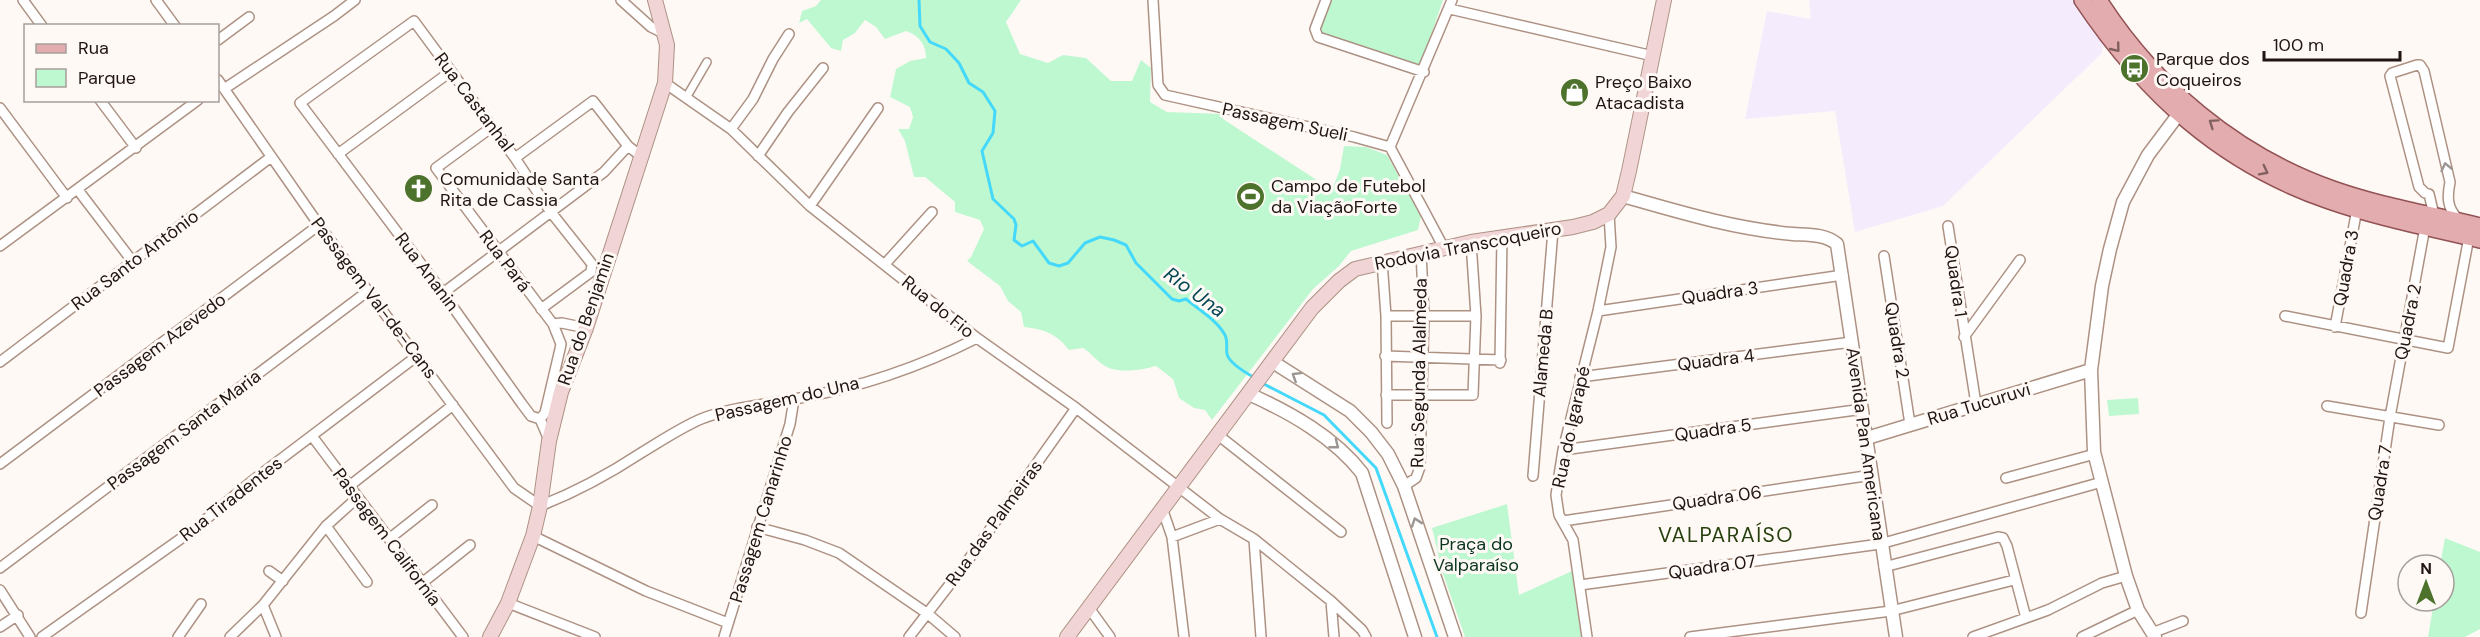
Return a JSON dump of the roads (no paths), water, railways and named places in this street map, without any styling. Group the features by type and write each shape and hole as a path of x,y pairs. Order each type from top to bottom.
{"main road":[{"name":"Rua do Benjamin","path":"490,637 508,603 533,536 540,506 549,441 561,392 586,328 665,83 666,45 655,0"},
{"path":"1609,214 1623,196 1636,146 1664,0"},
{"path":"2082,0 2118,51 2182,109 2307,180 2430,221 2474,239"},
{"path":"2099,0 2136,52 2182,109 2214,143 2266,172 2329,201 2356,209 2430,221 2459,221 2480,226"},
{"name":"Rodovia Transcoqueiro","path":"1067,637 1312,308 1339,281 1355,269 1382,261 1471,242 1593,222 1609,214"}],"street":[{"path":"23,0 41,24"},
{"path":"156,0 174,24"},
{"path":"220,85 334,16 355,0"},
{"path":"621,0 651,27 666,45"},
{"name":"Passagem Sueli","path":"1153,0 1158,85 1165,95 1390,147"},
{"path":"1326,0 1315,29 1318,37 1424,72"},
{"path":"1444,248 1390,147 1407,103 1424,72 1451,4 1653,56"},
{"path":"219,39 249,17"},
{"name":"Rua Castanhal","path":"300,103 414,21 516,158 550,211 592,264 591,272 541,309"},
{"path":"731,129 753,99 773,59 789,34"},
{"path":"686,98 707,62"},
{"path":"2430,221 2429,194 2425,194 2419,187 2390,76 2392,73 2417,65 2420,65 2424,71 2450,182 2449,207 2459,221"},
{"path":"758,156 788,112 823,68"},
{"path":"338,154 450,72"},
{"name":"Rua do Fio","path":"665,83 731,129 810,206 977,338 1076,408 1220,519 1254,539 1331,601 1364,634"},
{"name":"Passagem Val-de-Cans","path":"220,85 319,225 514,488 540,506"},
{"path":"516,158 593,100 628,146 642,157"},
{"path":"102,102 136,148"},
{"path":"0,246 195,102"},
{"name":"Rua Ananin","path":"300,103 443,293 526,410 536,419 540,419 549,441"},
{"path":"0,108 67,198"},
{"path":"810,206 878,108"},
{"path":"2182,109 2133,180 2120,213 2102,286 2091,370 2095,454 2126,576 2138,610 2153,635 2183,621"},
{"name":"Rua Pará","path":"492,127 436,168 553,324"},
{"path":"443,293 497,250 604,172 628,146"},
{"name":"Rua Santo Antônio","path":"0,362 271,157"},
{"path":"78,190 133,262"},
{"name":"Avenida Pan Americana","path":"1623,196 1705,219 1756,229 1824,237 1837,244 1863,409 1880,544 1896,610 1896,637"},
{"name":"Quadra 3","path":"2335,327 2356,209"},
{"path":"885,264 932,212"},
{"name":"Rua do Igarapé","path":"1587,637 1573,540 1556,505 1556,495 1563,450 1598,311 1611,247 1609,214"},
{"name":"Quadra 2","path":"2390,417 2430,221"},
{"name":"Passagem Azevedo","path":"0,464 319,225"},
{"name":"Quadra 1","path":"1948,226 1976,404"},
{"name":"Alameda B","path":"1533,476 1553,230"},
{"path":"1385,356 1422,355 1501,361 1502,237"},
{"path":"2284,316 2448,348 2474,239"},
{"path":"1386,395 1473,395 1476,316 1471,242"},
{"name":"Rua Segunda Alalmeda","path":"1404,486 1416,478 1420,467 1424,315 1421,252"},
{"name":"Quadra 2","path":"1884,256 1910,424"},
{"name":"Quadra 1","path":"1964,337 2020,260"},
{"path":"1382,261 1386,316 1387,423"},
{"name":"Quadra 3","path":"1598,311 1843,275"},
{"name":"Passagem Santa Maria","path":"0,568 368,291"},
{"path":"1386,316 1476,316"},
{"path":"540,419 545,413 561,344 553,324 562,323 586,328"},
{"name":"Passagem do Una","path":"540,506 575,492 661,440 701,419 744,407 794,399 874,379 949,352 977,338"},
{"name":"Quadra 4","path":"1580,377 1852,342"},
{"name":"Rua Tiradentes","path":"42,637 193,530 417,356"},
{"path":"1271,364 1350,411 1371,432 1388,454 1404,486 1455,637"},
{"name":"Rua Tucuruvi","path":"1867,438 2091,370"},
{"path":"1251,392 1281,408 1327,439 1348,455 1362,473 1414,637"},
{"name":"Passagem Canarinho","path":"724,637 790,424 794,399"},
{"path":"348,487 453,405"},
{"path":"2327,406 2439,425"},
{"name":"Rua das Palmeiras","path":"909,637 1076,408"},
{"name":"Quadra 5","path":"1563,450 1863,409"},
{"name":"Quadra 7","path":"2361,613 2390,417"},
{"path":"1218,435 1341,532"},
{"name":"Passagem Californía","path":"312,436 348,487 463,637"},
{"path":"2006,478 2095,454"},
{"name":"Quadra 06","path":"1563,521 1872,475"},
{"name":"Quadra 07","path":"1580,585 1880,544 2102,482"},
{"path":"230,637 263,605 326,526 357,498"},
{"path":"389,539 432,505"},
{"path":"1162,508 1172,537 1184,637"},
{"path":"1172,537 1220,519"},
{"path":"326,526 367,582"},
{"path":"757,527 805,540 839,553 928,614 955,637"},
{"path":"533,536 646,591 728,623"},
{"path":"1884,567 1998,537 2005,541 2026,618"},
{"path":"1254,539 1261,637"},
{"path":"422,583 470,545"},
{"path":"269,571 283,581"},
{"path":"1973,637 2073,599 2102,583 2126,576"},
{"path":"1690,637 1896,610 2014,579"},
{"path":"0,590 30,637"},
{"path":"1331,601 1334,637"},
{"path":"508,603 595,637"},
{"path":"178,637 201,604"},
{"path":"263,605 276,637"},
{"path":"1089,608 1109,637"},
{"path":"2082,637 2138,610"},
{"path":"0,627 18,615"}],"waterway":[{"name":"Rio Una","path":"919,0 920,26 930,42 946,49 959,63 969,83 983,92 995,111 993,133 982,151 993,199 1014,219 1016,225 1014,240 1022,246 1033,241 1049,263 1059,266 1068,263 1085,243 1100,237 1126,245 1136,263 1172,299 1179,301 1186,299 1217,324 1226,337 1228,357 1238,368 1255,378"},
{"name":"Rio Una","path":"1260,382 1324,415 1376,468 1437,637"}],"place":[{"name":"Parque dos Coqueiros","path":"2135,69"},
{"name":"Preço Baixo Atacadista","path":"1574,92"},
{"name":"Comunidade Santa Rita de Cassia","path":"419,189"},
{"name":"Campo de Futebol da ViaçãoForte","path":"1250,196"}],"district":[{"name":"VALPARAÍSO","path":"1726,535"}],"park label":[{"name":"Praça do Valparaíso","path":"1476,554"}]}
